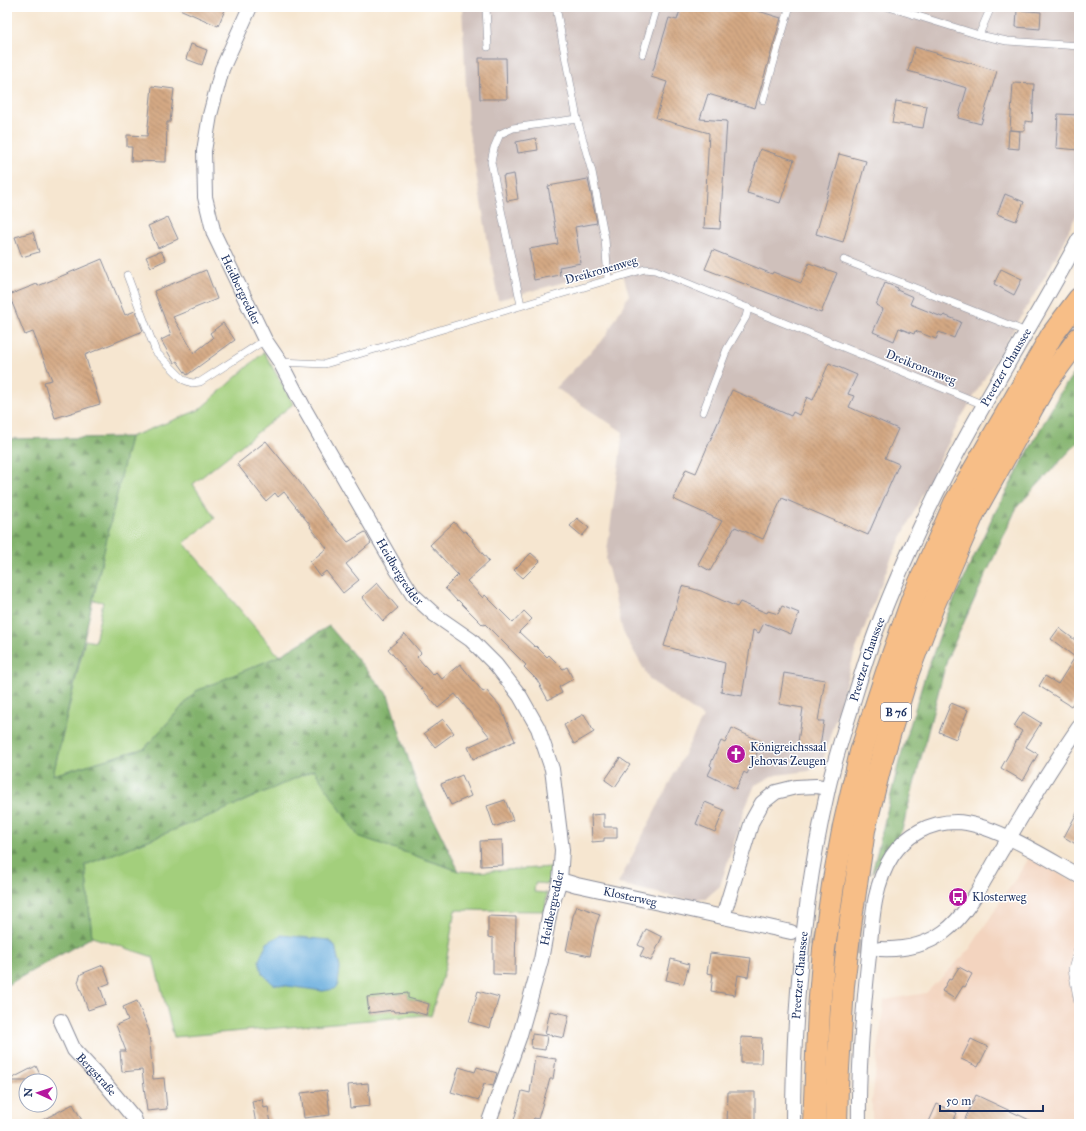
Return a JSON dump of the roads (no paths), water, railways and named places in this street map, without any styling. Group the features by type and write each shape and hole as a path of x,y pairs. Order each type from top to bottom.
{"highway":[{"name":"Preetzer Chaussee","path":"814,1124 824,949 833,885 844,826 861,752 888,666 913,598 955,503 1029,372 1052,335 1079,299"},
{"name":"B 76","path":"836,1124 843,986 850,920 864,830 882,758 908,672 933,606 974,512 1046,383 1079,338"}],"street":[{"name":"Heidbergredder","path":"250,7 222,69 210,115 204,151 205,197 214,234 265,340 280,362 305,410 413,595 435,615 470,640 496,665 520,696 538,728 552,769 562,850 560,880 550,911 541,960 519,1038 488,1124"},
{"name":"Preetzer Chaussee","path":"793,1124 797,1000 807,908 816,847 828,788 839,747 877,627 926,515 984,405 1079,239"},
{"path":"880,949 893,950 923,944 949,928 962,914 1079,727"},
{"path":"723,917 752,821 762,803 776,792 796,787 828,788"},
{"path":"859,1124 863,1006 874,909 878,889 887,865 892,856 909,836 920,830 943,824 955,822 966,823 1009,837 1079,876"},
{"name":"Klosterweg","path":"560,880 791,932"},
{"name":"Bergstraße","path":"61,1021 74,1050 103,1081 134,1118 136,1124"}],"lane":[{"path":"486,7 488,47"},
{"path":"556,7 576,119 592,172 605,239 608,279"},
{"path":"643,54 657,7"},
{"path":"763,100 789,9 782,7"},
{"path":"889,7 980,35 1006,41 1079,46"},
{"path":"980,35 991,7"},
{"path":"522,305 491,162 494,148 500,134 513,128 576,119"},
{"path":"844,260 1026,333"},
{"name":"Dreikronenweg","path":"280,362 325,364 645,269 655,270 984,405"},
{"path":"127,275 156,352 184,380 192,383 200,382 265,340"},
{"path":"703,412 728,349 746,317 748,308"},
{"path":"1079,945 1072,970 1079,1010"}],"water":[{"path":"281,935 328,940 335,946 340,968 338,985 334,989 323,991 273,984 262,973 259,960 267,943"}],"tunnel":[{"path":"792,932 880,949"}],"place":[{"name":"Königreichssaal Jehovas Zeugen","path":"736,754"},
{"name":"Klosterweg","path":"958,897"}]}
